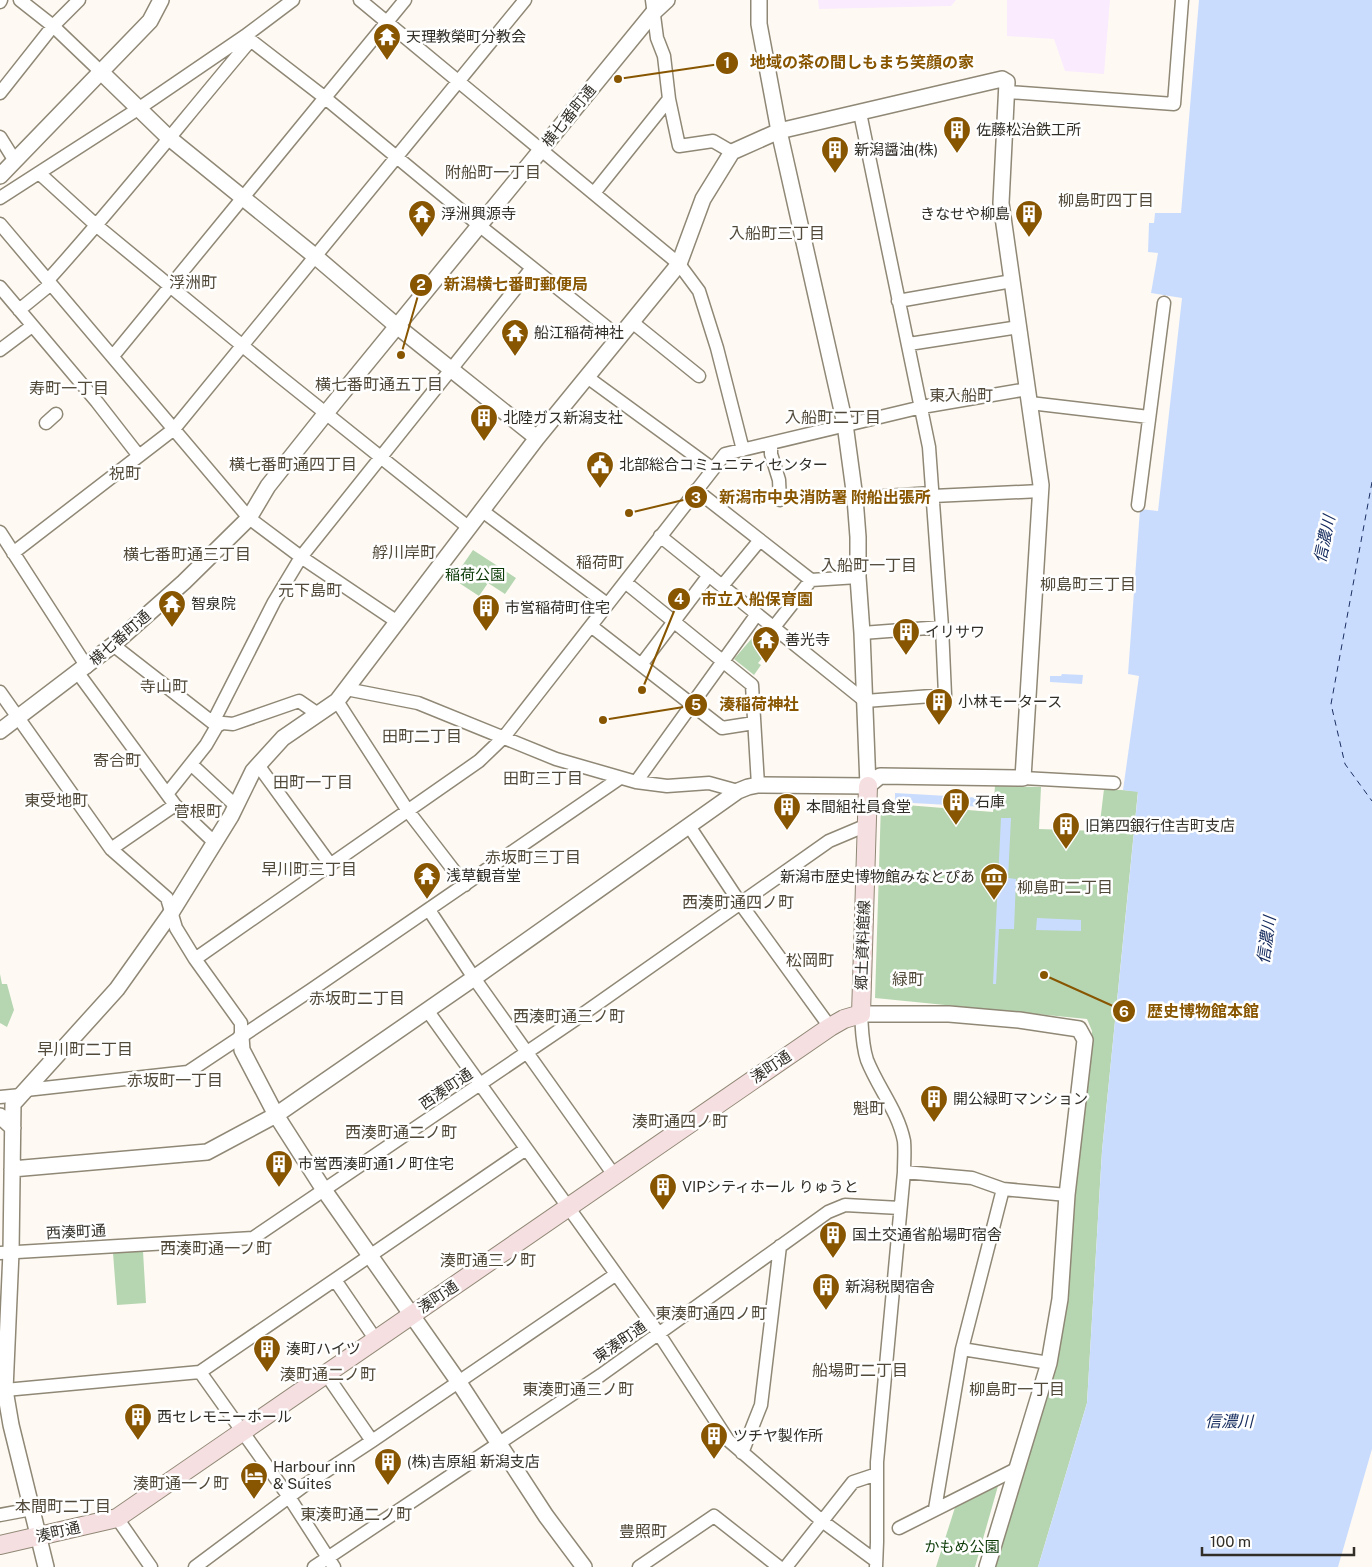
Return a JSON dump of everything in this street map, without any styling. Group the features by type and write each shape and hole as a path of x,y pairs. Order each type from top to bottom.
{"main road":[{"name":"郷土資料館線","path":"861,1014 868,786"},
{"name":"湊町通","path":"0,1544 39,1537 117,1518 830,1026 844,1018 861,1014"}],"street":[{"path":"20,0 53,26 168,137 316,257 398,327 537,438"},
{"path":"0,93 53,26 79,0"},
{"path":"0,176 150,21 161,0"},
{"path":"0,198 248,38 293,0"},
{"path":"360,0 679,264 699,291 717,348 744,450"},
{"path":"113,356 405,0"},
{"path":"13,553 174,429 525,0"},
{"name":"横七番町通","path":"0,731 113,645 184,582 249,518 268,486 542,150 652,7 667,0"},
{"path":"759,0 759,24 779,131 845,424 858,537 858,577 868,786"},
{"path":"1008,92 1174,104 1182,0"},
{"path":"652,7 657,38 664,56 679,146 713,141 732,152"},
{"path":"248,38 324,97 480,226 620,337"},
{"path":"19,310 49,282 97,226 248,38"},
{"path":"46,1567 2,1391 5,1252 12,1169 13,1104 117,989 171,914 215,843 236,806 253,770 283,738 318,714 341,695 537,438 679,264 703,198 732,152 779,131 1002,80 1007,82 1008,92 1001,203 1041,491 1023,778"},
{"path":"594,193 670,99"},
{"path":"660,536 865,701 945,695 929,447 860,113"},
{"path":"0,137 15,161"},
{"path":"39,174 97,226 326,414 468,527"},
{"path":"0,224 249,518 301,557 396,621"},
{"path":"167,794 206,745 274,602 301,557 532,268"},
{"path":"898,301 1012,281"},
{"path":"0,287 97,402 139,456"},
{"path":"1138,505 1164,303"},
{"path":"632,322 699,376"},
{"path":"0,350 32,326"},
{"path":"909,344 1019,327"},
{"path":"587,377 713,469"},
{"path":"195,959 478,761 504,736 725,454 922,407 1029,396 1149,418"},
{"path":"46,423 56,414"},
{"path":"771,444 771,454 779,480 780,500"},
{"path":"696,490 811,580 858,577"},
{"path":"855,498 1041,491"},
{"path":"482,510 607,604"},
{"path":"0,532 82,670 167,794 175,805 215,843"},
{"path":"722,586 760,540"},
{"path":"641,665 709,575"},
{"path":"774,628 811,580"},
{"path":"625,582 752,685 758,785"},
{"path":"636,782 757,614"},
{"path":"591,626 722,728 754,723"},
{"path":"862,633 942,627"},
{"path":"113,645 215,724 233,724 299,701 318,714"},
{"path":"0,692 111,849 167,898 176,928 195,959 241,1023 242,1050 276,1114 324,1190 458,1382 546,1516 584,1567"},
{"path":"341,695 418,703 504,736 556,759 636,782 667,786 709,783 738,791"},
{"path":"341,695 408,811 465,885"},
{"path":"191,764 236,806"},
{"path":"258,765 330,864"},
{"path":"12,1169 208,1152 276,1114 474,978 738,791 748,787 758,785 868,786 880,776 1023,778 1114,782"},
{"path":"0,1097 188,1072 429,910 620,778"},
{"path":"111,849 175,805"},
{"name":"西湊町通","path":"5,1252 253,1238 527,1053 829,841 867,825"},
{"path":"689,826 740,903 830,1026"},
{"path":"429,910 474,978 614,1176"},
{"path":"427,1010 659,1334 728,1440 876,1564"},
{"path":"876,1564 877,1474 904,1172 904,1143 891,1105 868,1062 864,1049 861,1014 949,1014 1019,1020 1079,1029 1085,1040 1067,1195 1060,1299 1049,1363 987,1567"},
{"path":"0,1116 13,1128"},
{"path":"2,1391 200,1372 526,1149"},
{"path":"904,1172 972,1178 1003,1190 1067,1195"},
{"path":"935,1509 962,1349 1003,1190"},
{"name":"東湊町通","path":"314,1567 331,1562 499,1443 601,1375 838,1206 900,1208"},
{"path":"742,1453 760,1405 780,1246"},
{"path":"195,1567 289,1497 615,1275"},
{"path":"335,1280 376,1340"},
{"path":"962,1349 1049,1363"},
{"path":"200,1372 289,1497 331,1562"},
{"path":"326,1374 372,1442"},
{"path":"899,1528 1018,1468"},
{"path":"786,1567 853,1482 877,1474"},
{"path":"0,1515 32,1509"},
{"path":"641,1566 714,1516 779,1567"},
{"path":"117,1518 151,1567"}],"shaded area":[{"path":"818,0 956,0 951,6 819,9"},
{"path":"1007,0 1110,0 1104,74 1065,71 1054,39 1007,36"}],"green space":[{"name":"稲荷公園","path":"473,550 516,578 505,594 488,583 479,596 453,579"},
{"path":"753,637 769,650 758,663 761,665 754,675 734,659"},
{"name":"新潟市歴史博物館みなとぴあ","path":"995,786 1041,787 1039,829 1099,831 1104,789 1138,791 1102,1151 1087,1403 1038,1567 995,1567 1056,1366 1092,1031 1087,1019 875,998 881,803 993,812"},
{"path":"0,974 2,984 7,984 14,1010 7,1027 0,1023"},
{"path":"143,1251 146,1303 117,1305 113,1253"},
{"name":"かもめ公園","path":"1000,1479 975,1567 936,1567 958,1498"}],"water":[{"name":"信濃川","path":"1199,0 1372,0 1372,1449 1338,1567 1038,1567 1087,1403 1102,1151 1138,792 1123,790 1139,676 1128,674 1140,509 1158,511 1182,298 1151,293 1158,253 1148,252 1149,223 1154,223 1155,213 1181,213"},
{"path":"1062,674 1083,675 1082,684 1050,682 1050,676 1061,676"},
{"path":"895,793 983,798 983,807 895,802"},
{"path":"1001,818 1011,818 1008,878 1016,879 1014,929 999,929 996,984 993,984"},
{"path":"1037,918 1081,920 1081,931 1036,930"}],"ferry route":[{"path":"1372,482 1331,704 1345,764 1372,801"}],"place":[{"name":"天理教榮町分教会","path":"387,61"},
{"name":"地域の茶の間しもまち笑顔の家","path":"618,79"},
{"name":"佐藤松治鉄工所","path":"957,154"},
{"name":"新潟醤油(株)","path":"835,174"},
{"name":"浮洲興源寺","path":"422,238"},
{"name":"きなせや柳島","path":"1029,238"},
{"name":"新潟横七番町郵便局","path":"401,355"},
{"name":"船江稲荷神社","path":"515,357"},
{"name":"北陸ガス新潟支社","path":"484,442"},
{"name":"北部総合コミュニティセンター","path":"600,489"},
{"name":"新潟市中央消防署 附船出張所","path":"629,513"},
{"name":"智泉院","path":"172,628"},
{"name":"市営稲荷町住宅","path":"486,632"},
{"name":"イリサワ","path":"906,656"},
{"name":"善光寺","path":"766,664"},
{"name":"市立入船保育園","path":"642,690"},
{"name":"湊稲荷神社","path":"603,720"},
{"name":"小林モータース","path":"939,726"},
{"name":"石庫","path":"956,826"},
{"name":"本間組社員食堂","path":"787,831"},
{"name":"旧第四銀行住吉町支店","path":"1066,850"},
{"name":"浅草観音堂","path":"427,900"},
{"name":"新潟市歴史博物館みなとぴあ","path":"994,901"},
{"name":"歴史博物館本館","path":"1044,975"},
{"name":"開公緑町マンション","path":"934,1123"},
{"name":"市営西湊町通1ノ町住宅","path":"279,1188"},
{"name":"VIPシティホール りゅうと","path":"663,1211"},
{"name":"国土交通省船場町宿舎","path":"833,1259"},
{"name":"新潟税関宿舎","path":"826,1311"},
{"name":"湊町ハイツ","path":"267,1373"},
{"name":"西セレモニーホール","path":"138,1441"},
{"name":"ツチヤ製作所","path":"714,1460"},
{"name":"(株)吉原組 新潟支店","path":"388,1486"},
{"name":"Harbour inn & Suites","path":"254,1500"}],"district":[{"name":"附船町一丁目","path":"493,172"},
{"name":"柳島町四丁目","path":"1106,200"},
{"name":"入船町三丁目","path":"777,233"},
{"name":"浮洲町","path":"193,282"},
{"name":"横七番町通五丁目","path":"379,384"},
{"name":"寿町一丁目","path":"69,388"},
{"name":"東入船町","path":"961,395"},
{"name":"入船町二丁目","path":"833,417"},
{"name":"横七番町通四丁目","path":"293,464"},
{"name":"祝町","path":"125,473"},
{"name":"艀川岸町","path":"404,552"},
{"name":"横七番町通三丁目","path":"187,554"},
{"name":"稲荷町","path":"600,562"},
{"name":"入船町一丁目","path":"869,565"},
{"name":"柳島町三丁目","path":"1088,584"},
{"name":"元下島町","path":"310,590"},
{"name":"寺山町","path":"164,686"},
{"name":"田町二丁目","path":"422,736"},
{"name":"寄合町","path":"117,760"},
{"name":"田町三丁目","path":"543,778"},
{"name":"田町一丁目","path":"313,782"},
{"name":"東受地町","path":"56,800"},
{"name":"菅根町","path":"198,811"},
{"name":"赤坂町三丁目","path":"533,857"},
{"name":"早川町三丁目","path":"309,869"},
{"name":"柳島町二丁目","path":"1065,887"},
{"name":"西湊町通四ノ町","path":"738,902"},
{"name":"松岡町","path":"810,960"},
{"name":"緑町","path":"908,979"},
{"name":"赤坂町二丁目","path":"357,998"},
{"name":"西湊町通三ノ町","path":"569,1016"},
{"name":"早川町二丁目","path":"85,1049"},
{"name":"赤坂町一丁目","path":"175,1080"},
{"name":"魁町","path":"869,1108"},
{"name":"湊町通四ノ町","path":"680,1121"},
{"name":"西湊町通二ノ町","path":"401,1132"},
{"name":"西湊町通一ノ町","path":"216,1248"},
{"name":"湊町通三ノ町","path":"488,1260"},
{"name":"東湊町通四ノ町","path":"711,1313"},
{"name":"船場町二丁目","path":"860,1370"},
{"name":"湊町通二ノ町","path":"328,1374"},
{"name":"東湊町通三ノ町","path":"578,1389"},
{"name":"柳島町一丁目","path":"1017,1389"},
{"name":"湊町通一ノ町","path":"181,1483"},
{"name":"本間町二丁目","path":"63,1506"},
{"name":"東湊町通二ノ町","path":"356,1514"},
{"name":"豊照町","path":"643,1531"}]}
